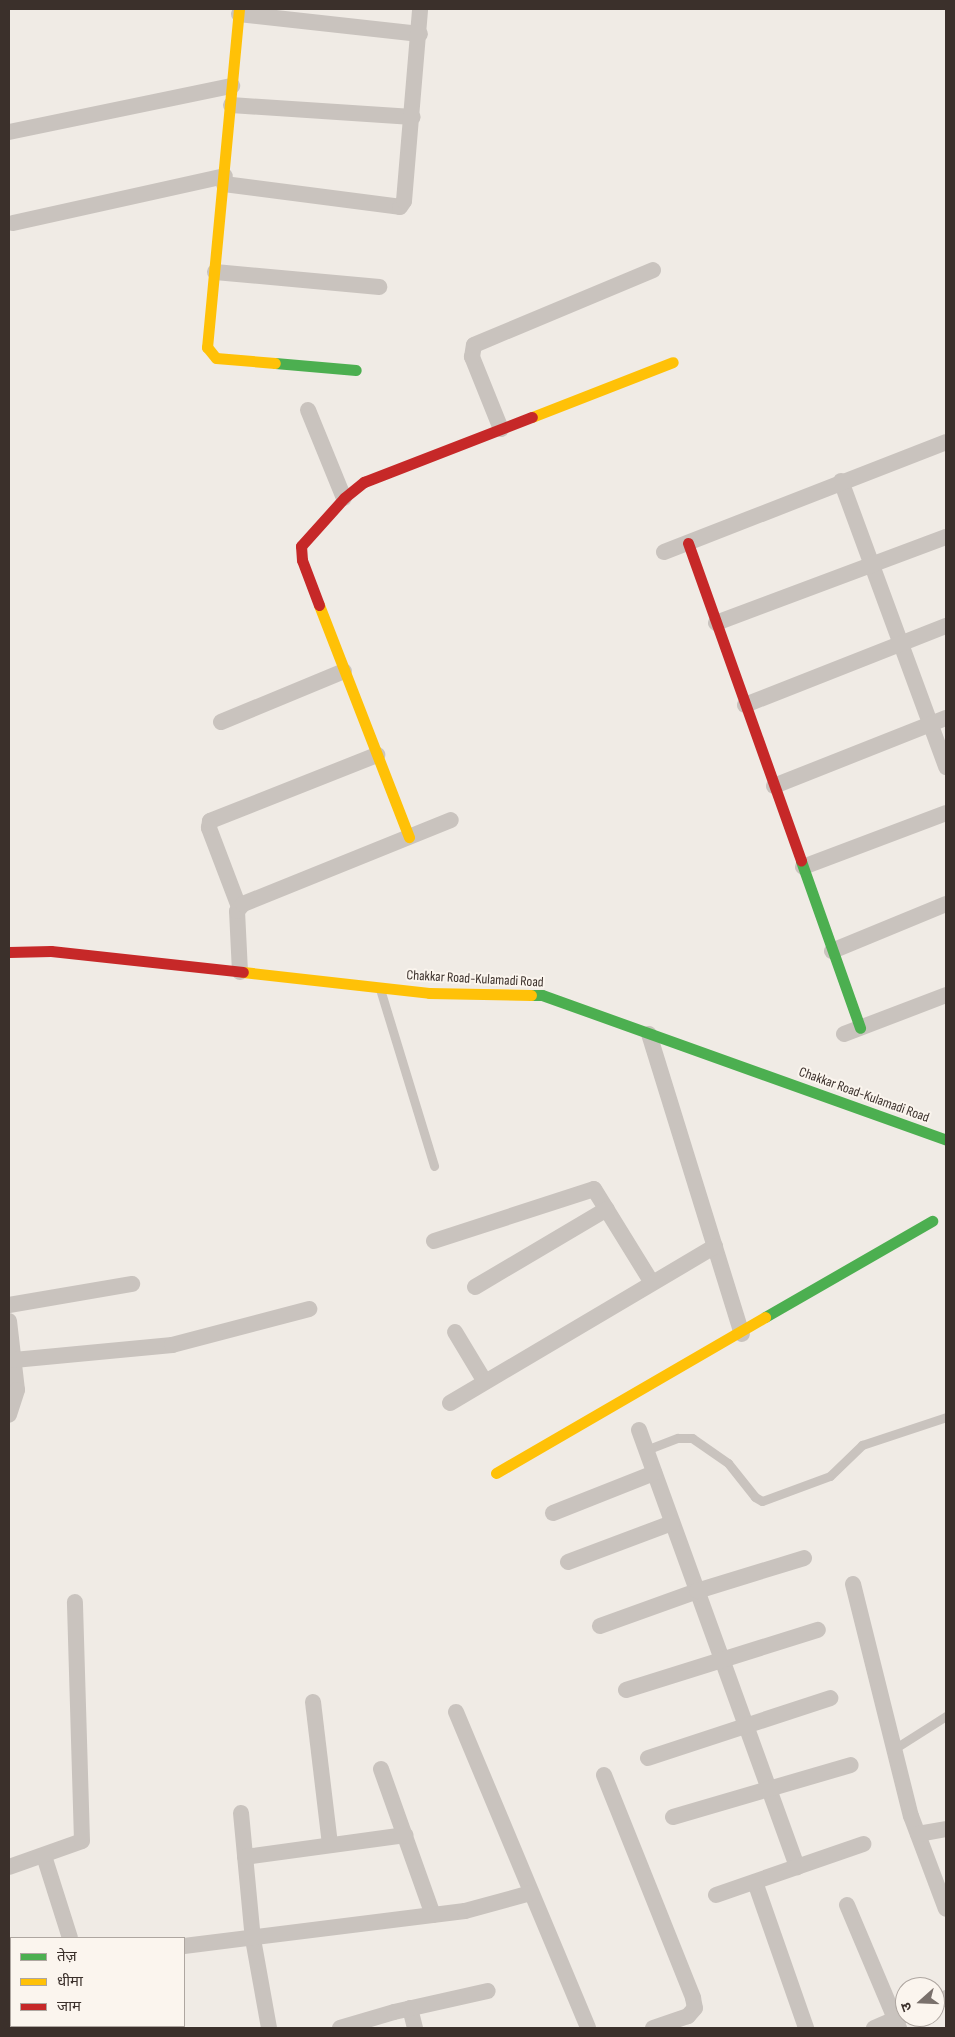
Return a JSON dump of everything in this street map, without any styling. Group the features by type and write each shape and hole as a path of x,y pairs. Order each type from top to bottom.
{"street":[{"path":"13,224 224,180 400,207 404,201 413,118 420,34 420,9"},
{"path":"356,370 216,358 210,354 207,347 239,11 420,34"},
{"path":"9,132 232,86"},
{"path":"231,105 413,118"},
{"path":"501,429 472,357 474,345 653,270"},
{"path":"215,272 379,287"},
{"path":"409,837 376,755 300,552 302,546 344,498 364,482 673,362"},
{"path":"308,410 344,498"},
{"path":"664,552 841,481 946,442"},
{"path":"841,481 899,644 946,767"},
{"path":"716,623 946,537"},
{"path":"688,543 860,1028"},
{"path":"745,705 946,626"},
{"path":"221,722 344,670"},
{"path":"774,786 946,718"},
{"path":"240,972 238,907 209,828 210,821 376,755"},
{"path":"803,867 946,813"},
{"path":"238,907 451,820"},
{"path":"832,950 946,904"},
{"name":"Chakkar Road-Kulamadi Road","path":"9,952 51,951 429,993 542,995 946,1140"},
{"path":"844,1034 946,995"},
{"path":"649,1034 742,1334"},
{"path":"434,1241 588,1189 594,1190 652,1283"},
{"path":"475,1287 607,1209"},
{"path":"496,1473 742,1334 932,1221"},
{"path":"450,1403 715,1246"},
{"path":"9,1305 132,1284"},
{"path":"14,1360 177,1344 309,1308"},
{"path":"9,1321 17,1390 9,1415"},
{"path":"455,1332 485,1382"},
{"path":"638,1430 797,1867"},
{"path":"553,1513 654,1473"},
{"path":"568,1562 672,1523"},
{"path":"600,1626 697,1591 804,1558"},
{"path":"853,1584 894,1749 918,1834 946,1909"},
{"path":"9,1867 78,1845 83,1837 75,1602"},
{"path":"626,1690 818,1630"},
{"path":"648,1758 830,1698"},
{"path":"314,1702 330,1845"},
{"path":"456,1712 588,2028"},
{"path":"672,1817 769,1791 851,1765"},
{"path":"382,1769 433,1915"},
{"path":"604,1775 693,1998 695,2008 688,2016 653,2028"},
{"path":"241,1813 253,1939 269,2028"},
{"path":"918,1834 946,1829"},
{"path":"245,1857 405,1835"},
{"path":"716,1895 863,1844"},
{"path":"44,1856 70,1937"},
{"path":"755,1882 806,2028"},
{"path":"185,1946 253,1939 478,1909 531,1893"},
{"path":"847,1905 895,2010"},
{"path":"340,2028 410,2008 488,1991"},
{"path":"410,2008 415,2028"},
{"path":"874,2028 895,2022"}],"lane":[{"path":"380,988 434,1166"},
{"path":"646,1450 685,1436 692,1438 728,1463 755,1496 762,1501 830,1476 862,1445 946,1417"},
{"path":"894,1749 946,1716"}],"traffic: fast":[{"path":"275,363 356,370"},
{"path":"801,861 860,1028"},
{"path":"531,995 542,995 946,1140"},
{"path":"765,1317 932,1221"}],"traffic: slow":[{"path":"239,9 207,347 216,358 275,363"},
{"path":"532,417 673,362"},
{"path":"319,605 409,837"},
{"path":"243,972 429,993 531,995"},
{"path":"496,1473 765,1317"}],"traffic: jam":[{"path":"319,605 302,560 301,546 344,498 364,482 532,417"},
{"path":"688,543 801,861"},
{"path":"9,952 51,951 243,972"}]}
